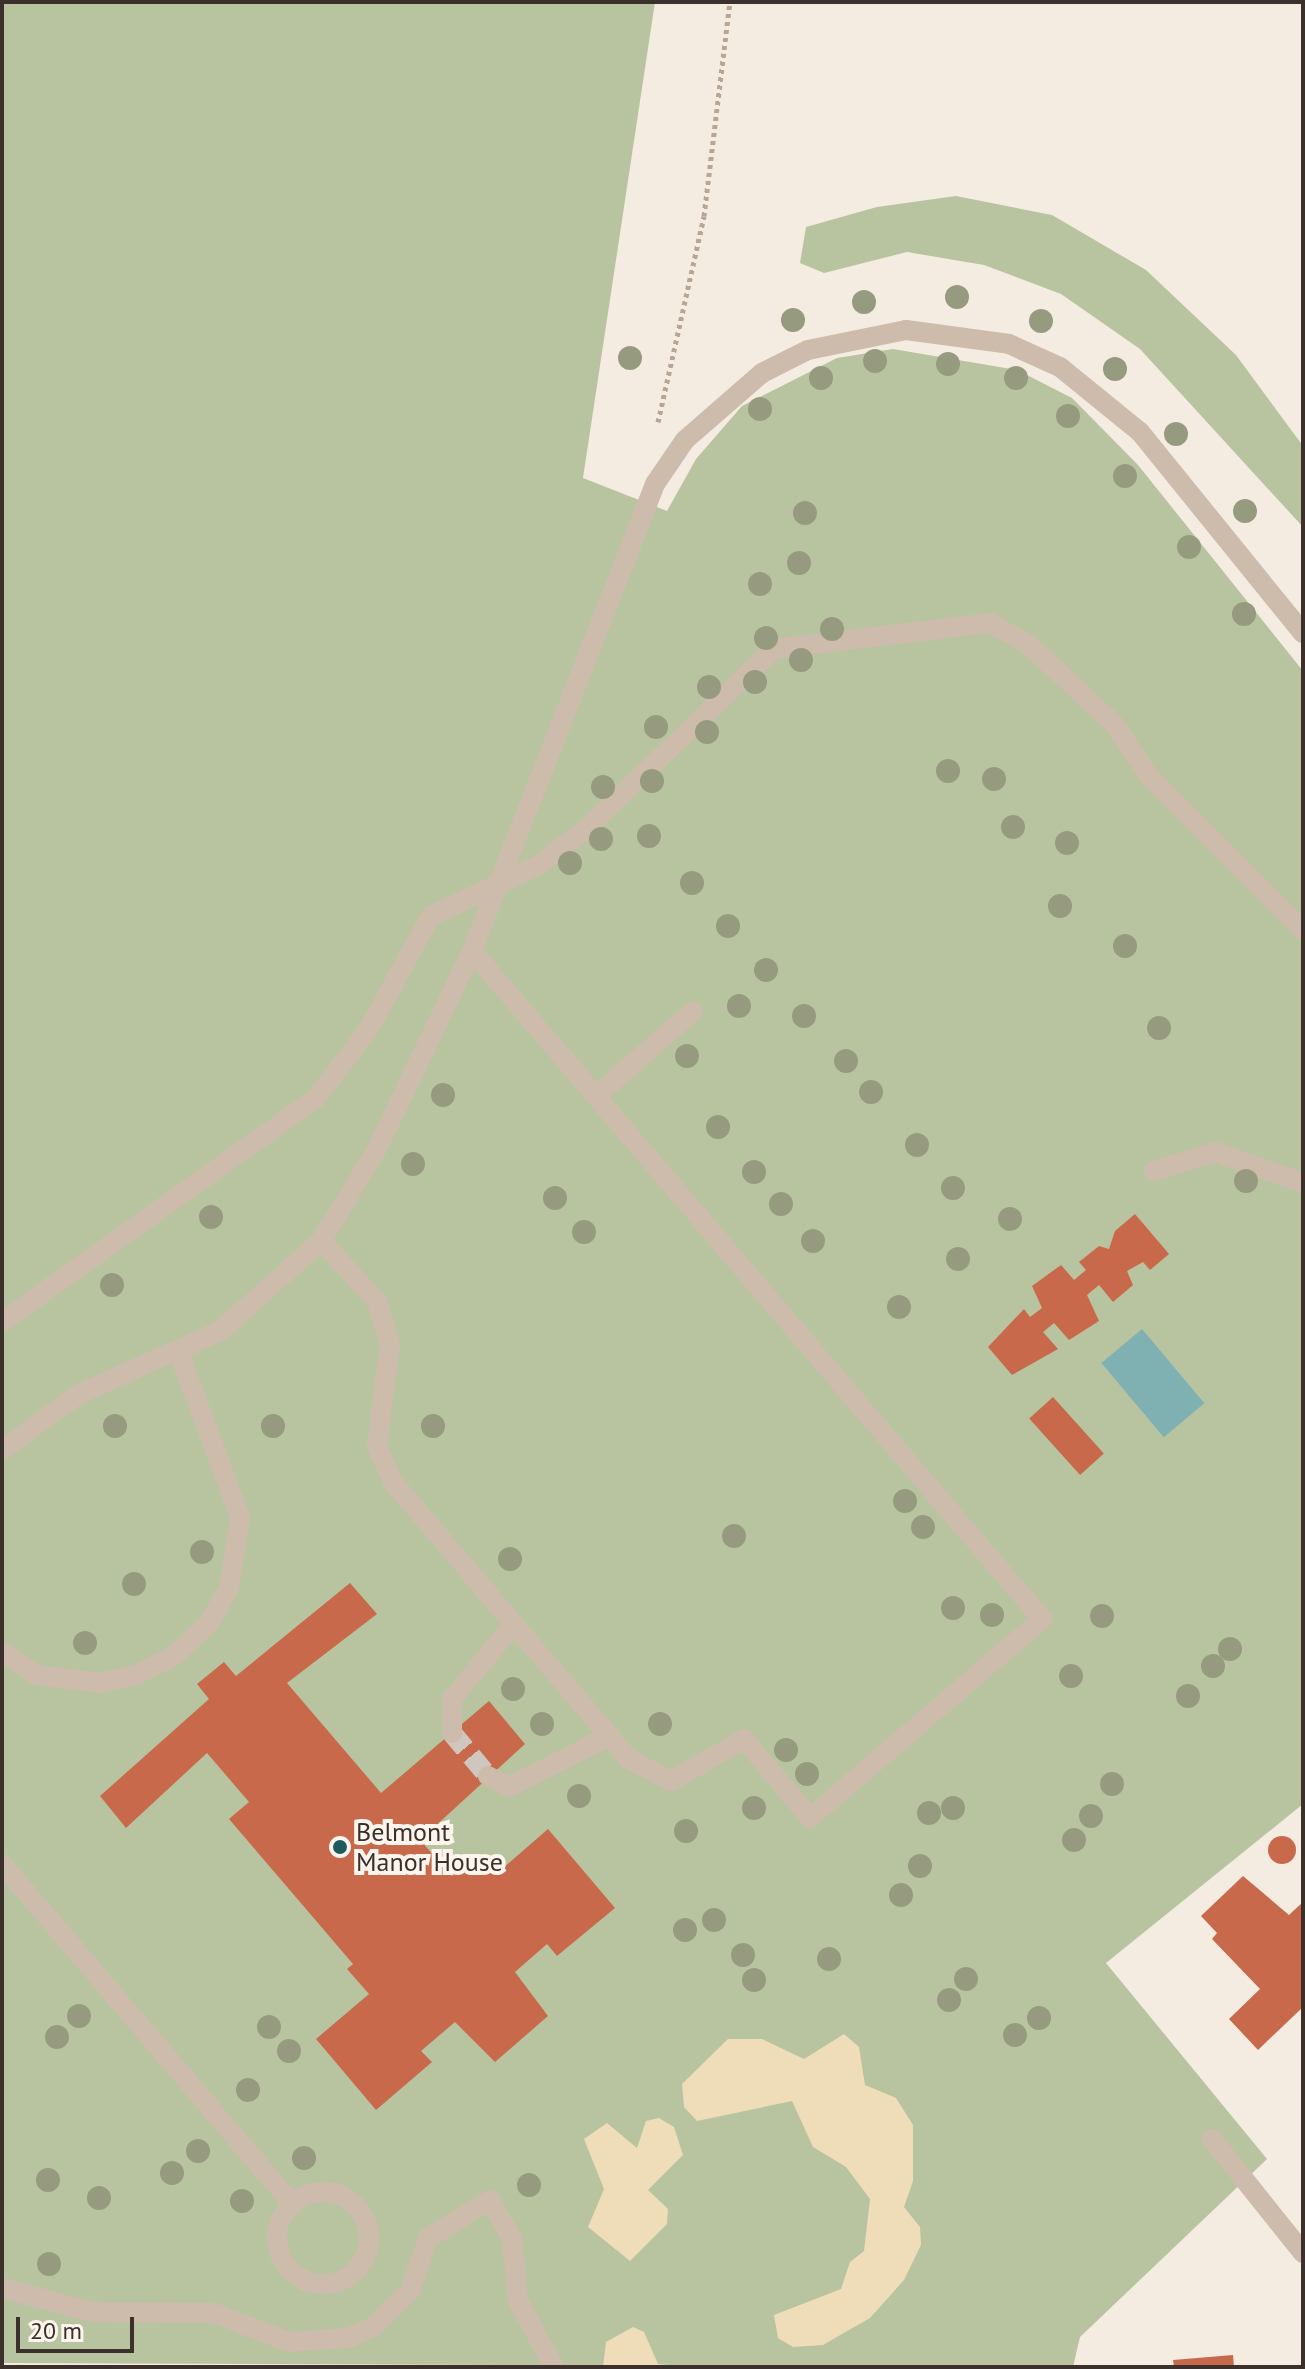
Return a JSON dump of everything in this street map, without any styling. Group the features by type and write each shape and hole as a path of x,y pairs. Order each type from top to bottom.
{"street":[{"path":"2,1450 79,1394 179,1353 252,1308 321,1241 376,1151 472,951 633,535 685,440 762,373 857,335 958,333 1022,350 1104,396 1303,633"},
{"path":"2,1322 317,1097 368,1030 431,916 500,884 586,829 774,649 894,637 966,621 990,623 1028,644 1114,724 1148,775 1303,930"},
{"path":"321,1241 377,1301 386,1330 377,1446 393,1482 629,1759 671,1781 718,1761 744,1739 810,1818 1042,1619 472,951"},
{"path":"596,1096 692,1012"},
{"path":"1154,1171 1215,1152 1303,1183"},
{"path":"2,1652 37,1675 100,1683 136,1675 175,1655 209,1623 229,1588 240,1517 179,1353"},
{"path":"452,1733 452,1699 514,1624"},
{"path":"488,1776 509,1787 610,1736"},
{"path":"2,1864 292,2204"},
{"path":"1212,2139 1303,2253"},
{"path":"331,2192 358,2208 369,2242 356,2271 319,2284 291,2271 277,2232 292,2204 331,2192"},
{"path":"2,2288 92,2312 171,2307 214,2313 289,2342 348,2338 373,2327 410,2291 428,2238 490,2200 512,2239 518,2301 554,2367"}],"path":[{"path":"657,429 704,216 730,2"}],"green space":[{"path":"2,2 655,2 583,478 667,511 696,459 742,406 837,358 893,349 1017,370 1072,398 1138,465 1303,671 1303,1804 1106,1963 1267,2159 1080,2337 1073,2367 2,2363"},
{"path":"956,196 1052,215 1146,270 1236,355 1303,446 1303,527 1140,349 1061,294 984,265 907,252 824,273 800,263 806,227 877,207"}],"sand":[{"path":"844,2034 859,2047 865,2085 896,2098 913,2125 913,2181 904,2207 920,2227 921,2245 904,2280 870,2318 823,2345 793,2347 778,2338 774,2315 841,2289 850,2262 864,2251 870,2199 846,2167 813,2147 792,2101 697,2121 684,2107 682,2084 728,2039 762,2039 804,2059"},
{"path":"659,2118 674,2127 683,2155 648,2190 668,2209 667,2224 630,2261 588,2227 604,2189 584,2139 607,2123 637,2148 646,2121"},
{"path":"633,2327 644,2332 658,2364 689,2367 603,2367 606,2342"}],"water":[{"path":"1142,1329 1204,1403 1164,1437 1101,1363"}],"building":[{"path":"1135,1214 1169,1254 1150,1270 1143,1262 1127,1271 1133,1285 1113,1302 1099,1285 1087,1295 1099,1321 1069,1340 1054,1323 1043,1332 1058,1349 1012,1375 988,1347 1024,1309 1030,1317 1042,1308 1032,1286 1061,1265 1074,1280 1086,1270 1079,1262 1099,1246 1109,1249 1115,1231"},
{"path":"1053,1397 1104,1453 1080,1475 1029,1418"},
{"name":"Belmont Manor House","path":"350,1583 377,1614 287,1683 381,1793 489,1701 525,1744 420,1840 452,1876 477,1855 495,1875 548,1829 615,1908 557,1956 547,1944 515,1972 548,2016 495,2062 455,2022 421,2051 432,2062 376,2110 316,2039 369,1994 347,1969 353,1964 229,1819 249,1802 207,1753 126,1828 100,1796 209,1699 197,1684 224,1662 236,1676"},
{"path":"1282,1836 1292,1840 1296,1850 1292,1860 1282,1864 1272,1860 1268,1850 1272,1840"},
{"path":"1243,1876 1289,1915 1303,1902 1303,2007 1258,2050 1229,2019 1260,1989 1212,1939 1217,1933 1201,1916"},
{"path":"1233,2355 1234,2367 1174,2367 1173,2360"}],"tunnel":[{"path":"452,1733 488,1776"}],"place":[{"name":"Belmont Manor House","path":"340,1847"}]}
